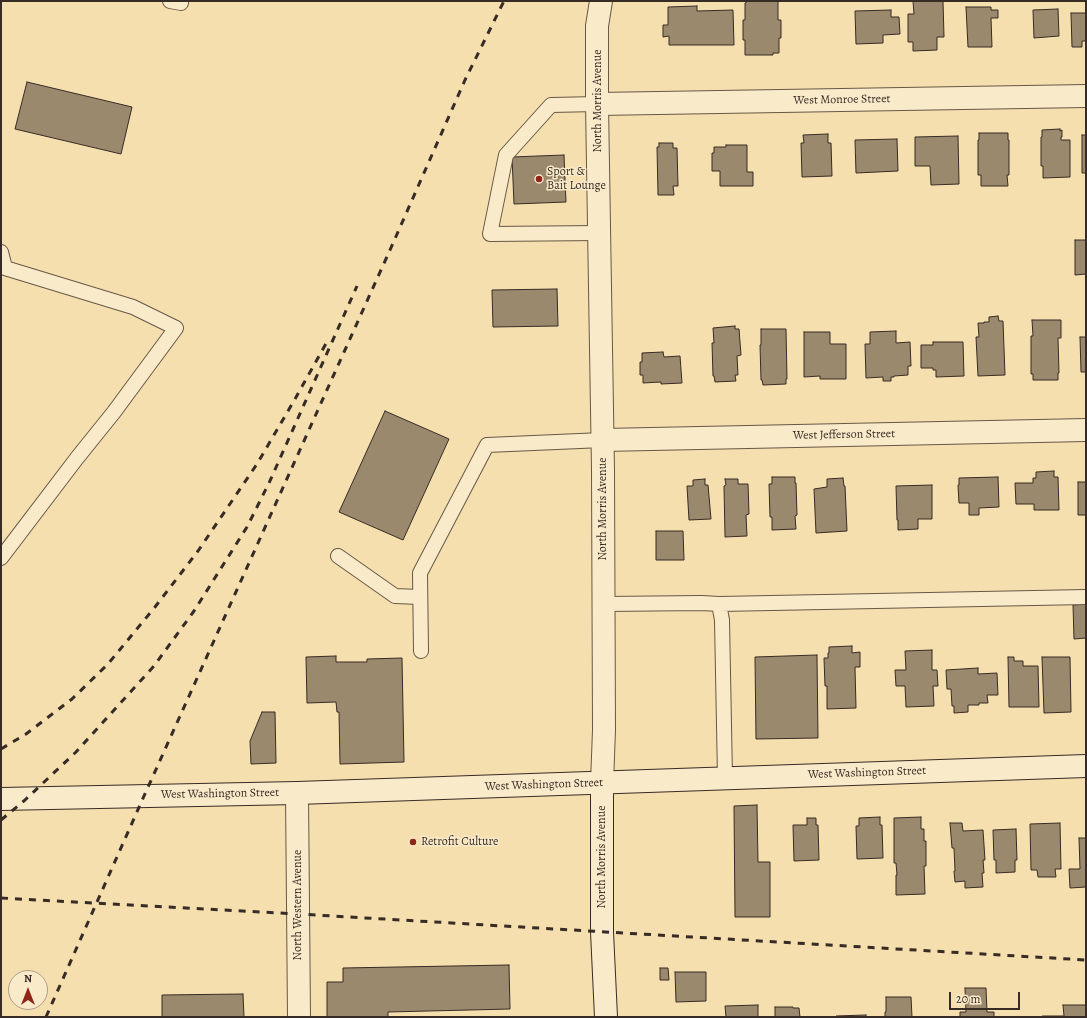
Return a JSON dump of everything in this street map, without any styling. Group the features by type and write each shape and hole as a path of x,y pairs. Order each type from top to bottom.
{"street":[{"name":"North Morris Avenue","path":"600,1 597,26 597,104 603,440 604,604 602,932 606,1017"},
{"name":"West Monroe Street","path":"597,104 1086,96"},
{"name":"West Jefferson Street","path":"603,440 1086,430"},
{"name":"West Washington Street","path":"1,799 602,783 1086,766"},
{"name":"North Western Avenue","path":"297,792 299,1017"}],"lane":[{"path":"170,1 181,3 181,1"},
{"path":"597,104 552,104 506,155 490,234 599,232"},
{"path":"1,252 5,268 133,307 176,328 114,412 1,558"},
{"path":"421,651 420,573 487,444 603,440"},
{"path":"338,556 395,596 420,597"},
{"path":"604,604 719,604 1086,598"},
{"path":"719,604 722,620 725,778"}],"building":[{"path":"746,1 778,1 778,20 781,20 779,53 773,53 773,55 745,55 743,20 745,20"},
{"path":"913,1 943,1 944,37 937,37 937,50 913,51 913,42 908,42 908,14 914,14"},
{"path":"697,6 697,11 733,10 734,45 669,45 669,36 663,37 663,25 668,25 668,7"},
{"path":"966,7 991,7 991,10 998,10 998,18 991,18 992,47 968,47"},
{"path":"1058,9 1059,36 1034,38 1033,10"},
{"path":"891,10 891,17 899,17 900,34 883,35 883,43 856,44 855,11"},
{"path":"1071,13 1086,13 1086,41 1082,41 1082,47 1072,47"},
{"path":"27,82 132,107 121,154 15,129"},
{"path":"1060,129 1060,131 1062,130 1061,140 1070,140 1070,177 1043,178 1043,166 1041,166 1042,130"},
{"path":"979,133 1008,133 1008,186 981,186 981,175 978,175"},
{"path":"828,134 828,143 831,143 832,176 802,177 801,143 804,143 803,135"},
{"path":"1082,135 1086,135 1086,173 1082,173"},
{"path":"958,136 959,184 931,185 930,166 915,166 915,137"},
{"path":"897,139 898,171 856,173 855,140"},
{"path":"659,143 673,143 673,148 677,148 678,186 673,186 674,195 658,195 657,147 659,147"},
{"path":"726,145 747,145 747,172 753,172 753,186 720,186 720,171 712,171 712,153 714,153 714,147 726,147"},
{"name":"Sport & Bait Lounge","path":"564,155 566,202 514,204 512,157"},
{"path":"1075,240 1086,240 1086,274 1075,275"},
{"path":"557,289 558,326 493,327 492,290"},
{"path":"998,316 999,321 1003,321 1005,375 978,376 976,337 979,337 978,323 989,322 989,317"},
{"path":"1032,320 1061,320 1061,338 1058,338 1058,380 1033,380 1033,374 1031,374 1031,336 1033,336"},
{"path":"735,326 735,329 739,329 741,355 737,356 738,375 735,375 736,381 715,382 713,376 713,328"},
{"path":"761,329 786,329 786,384 763,385 761,380"},
{"path":"896,331 896,343 910,342 911,366 908,366 908,375 891,377 891,381 883,381 883,377 866,378 865,344 870,344 870,332"},
{"path":"804,332 830,332 830,344 846,344 846,379 820,379 820,376 804,377"},
{"path":"1080,337 1086,337 1086,372 1081,372"},
{"path":"933,342 963,342 964,376 936,377 936,370 933,370 933,368 921,368 921,345 933,345"},
{"path":"663,352 664,357 680,356 682,383 643,383 643,375 640,375 642,353"},
{"path":"385,411 449,439 403,540 339,512"},
{"path":"1054,471 1054,477 1058,477 1059,510 1034,510 1034,504 1016,504 1015,483 1033,483 1033,478 1036,478 1036,472"},
{"path":"772,477 795,477 797,515 795,516 796,529 772,530 769,484 772,484"},
{"path":"998,477 999,507 979,508 979,515 969,515 969,503 959,503 959,478"},
{"path":"843,478 845,486 847,531 816,533 814,489 827,487 827,479"},
{"path":"705,479 705,485 708,485 711,519 689,520 687,486 693,486 693,480"},
{"path":"725,479 738,479 738,484 748,484 749,514 746,515 747,536 725,537"},
{"path":"1078,482 1086,482 1086,515 1078,515"},
{"path":"932,485 932,519 918,519 918,529 898,530 896,486"},
{"path":"656,531 683,531 684,560 656,560"},
{"path":"1086,604 1086,638 1074,639 1073,605"},
{"path":"852,646 852,653 860,652 860,667 855,667 856,708 827,709 827,686 825,686 824,658 828,658 829,647"},
{"path":"932,650 932,670 937,670 938,686 933,686 934,706 906,707 905,686 896,686 895,670 906,670 905,651"},
{"path":"817,655 818,738 756,739 755,657"},
{"path":"336,656 336,662 367,662 367,659 402,658 404,762 340,764 339,712 337,712 336,702 307,703 306,657"},
{"path":"1008,657 1014,657 1014,661 1023,661 1023,666 1038,666 1039,707 1009,707"},
{"path":"1042,657 1070,657 1071,712 1044,713"},
{"path":"978,668 978,674 997,673 998,695 987,695 988,703 968,705 968,712 954,713 951,689 947,689 946,670"},
{"path":"262,712 275,712 276,763 251,764 250,741"},
{"path":"757,805 758,862 770,862 770,917 735,917 734,806"},
{"path":"880,817 880,825 882,825 883,858 857,859 856,826 859,826 859,818"},
{"path":"921,817 921,829 924,829 924,841 926,841 926,866 924,866 925,894 896,895 897,875 896,863 894,863 894,818"},
{"path":"807,818 816,818 816,825 818,825 819,860 794,861 793,825 807,825"},
{"path":"950,823 962,823 963,831 983,830 985,860 983,860 984,873 982,873 983,887 965,888 965,881 955,882 954,848 952,848"},
{"path":"1060,823 1061,869 1055,869 1056,877 1038,877 1037,870 1031,870 1030,824"},
{"path":"1016,829 1017,860 1015,860 1015,872 996,873 993,830"},
{"path":"1079,838 1086,838 1086,887 1070,888 1069,869 1080,869"},
{"path":"509,965 510,1009 388,1012 388,1017 327,1017 327,982 343,982 343,968"},
{"path":"660,968 668,968 669,980 660,980"},
{"path":"675,972 706,972 706,1001 676,1002"},
{"path":"965,988 986,988 987,1012 994,1012 994,1017 960,1017 960,1012 966,1012"},
{"path":"243,994 244,1017 162,1017 162,995"},
{"path":"886,997 911,997 912,1017 885,1017"},
{"path":"758,1005 758,1017 726,1017 725,1006"},
{"path":"1063,1005 1086,1005 1086,1017 1042,1017 1064,1016"},
{"path":"775,1007 799,1008 800,1017 775,1017"},
{"path":"866,1015 866,1017 836,1017 836,1016"}],"railway":[{"path":"46,1017 465,80 504,1"},
{"path":"1,820 25,800 76,752 154,666 194,611 247,527 269,483 357,286"},
{"path":"1,749 26,734 72,699 108,664 155,607 198,551 257,464 328,340"},
{"path":"1,898 1086,960"}],"place":[{"name":"Sport & Bait Lounge","path":"539,179"},
{"name":"Retrofit Culture","path":"413,842"}]}
